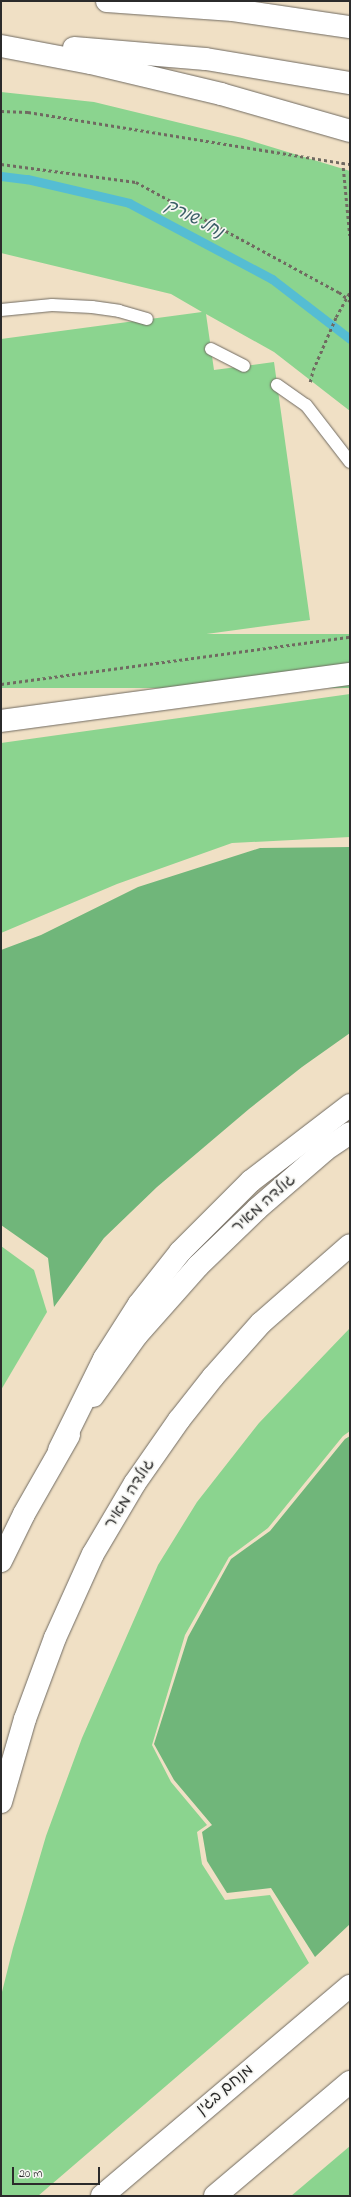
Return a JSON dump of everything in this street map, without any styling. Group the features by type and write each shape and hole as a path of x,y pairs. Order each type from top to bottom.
{"main road":[{"path":"107,1 233,10 350,27"},
{"path":"1,42 206,59 350,83"},
{"path":"1,46 91,63 213,92 350,131"},
{"path":"1,721 350,674"},
{"path":"59,1450 104,1359 139,1304 180,1252 251,1181 350,1105"},
{"name":"גולדה מאיר","path":"1,1561 24,1514 59,1450 100,1385 137,1335 198,1266 257,1209 325,1150 350,1134"},
{"name":"גולדה מאיר","path":"1,1802 25,1719 56,1638 93,1554 135,1483 179,1420 213,1377 251,1334 320,1270 350,1245"},
{"name":"מנחם בגין","path":"102,2196 350,1986"},
{"path":"215,2196 350,2082"}],"lane":[{"path":"1,310 52,305 92,306 119,311 147,319"},
{"path":"211,349 244,366"},
{"path":"277,385 306,405 350,462"}],"path":[{"path":"1,111 28,112 350,164"},
{"path":"343,162 350,236"},
{"path":"1,164 136,182 339,292 349,300"},
{"path":"306,405 313,370 336,317 349,300 350,292"},
{"path":"1,684 350,637"}],"green space":[{"path":"1,92 94,102 242,138 350,171 350,411 274,352 206,314 214,370 274,362 310,620 1,662 1,339 202,312 171,294 1,253"},
{"path":"1,634 350,634 350,688 1,688"},
{"path":"350,694 350,837 232,843 117,884 1,933 1,743"},
{"path":"350,847 350,1033 302,1067 249,1109 157,1187 104,1238 54,1307 48,1258 1,1225 1,950 41,935 138,887 260,848"},
{"path":"1,1246 34,1270 47,1312 1,1390"},
{"path":"350,1328 350,1431 343,1436 268,1528 229,1557 185,1635 152,1745 171,1782 207,1825 197,1832 202,1864 225,1900 270,1895 309,1963 38,2196 1,2196 1,1996 13,1948 46,1836 82,1738 158,1565 197,1502 259,1423"},
{"path":"350,1436 350,1924 315,1957 271,1888 227,1893 207,1861 202,1832 212,1825 174,1780 154,1744 188,1637 231,1559 270,1531 345,1439"},
{"path":"350,2146 350,2196 291,2196"}],"waterway":[{"name":"נחל שורק","path":"1,176 27,179 129,203 272,279 350,339"}]}
